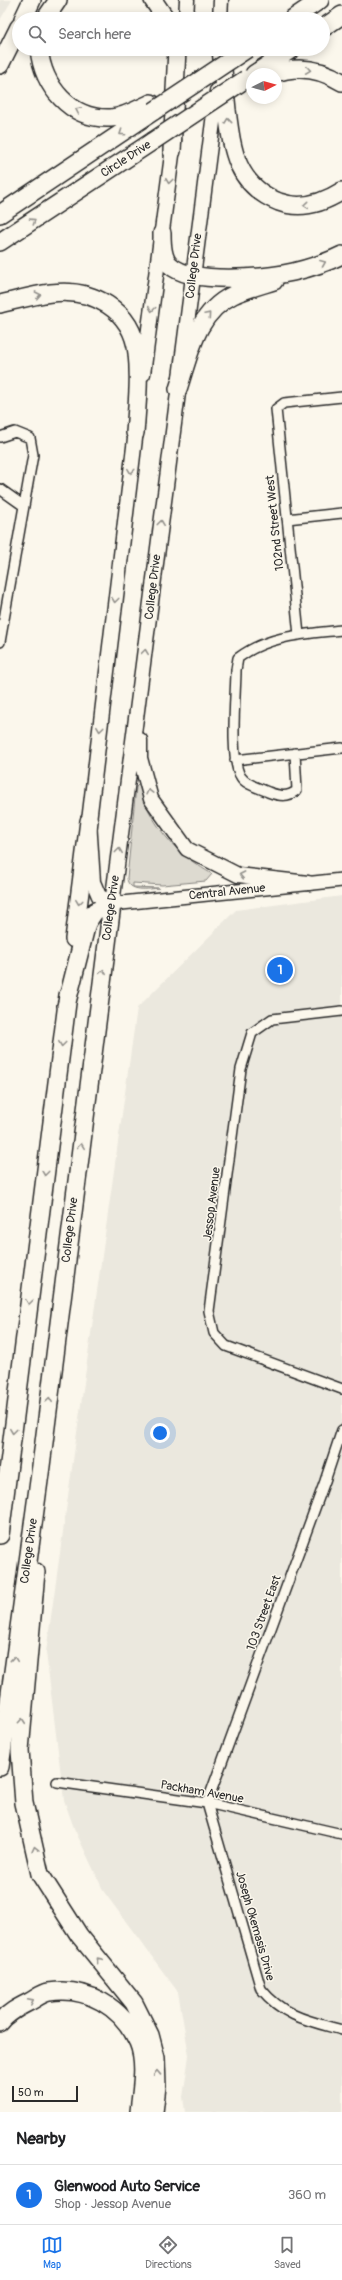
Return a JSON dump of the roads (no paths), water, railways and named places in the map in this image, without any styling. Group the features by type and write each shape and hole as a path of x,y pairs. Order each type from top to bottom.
{"highway":[{"path":"50,12 58,0"},
{"path":"152,0 161,12"},
{"path":"302,12 320,0"},
{"path":"330,23 342,15"},
{"path":"0,65 12,41"},
{"path":"40,56 41,65 47,80 56,94 80,112 110,118 154,106"},
{"path":"172,151 177,56"},
{"path":"221,56 230,140 236,160 244,175 256,188 268,197 296,206 312,205 328,200 342,191"},
{"name":"Circle Drive","path":"0,214 154,106 190,87 236,56"},
{"name":"Circle Drive","path":"266,68 283,56"},
{"path":"282,71 307,69 331,76 342,82"},
{"name":"Circle Drive","path":"0,242 221,96 246,82"},
{"path":"162,233 163,252 168,264 180,272 192,275 250,276 304,270"},
{"path":"178,389 201,322 216,306 235,294 342,255"},
{"path":"0,304 63,292 92,296 115,308 125,318 132,332 137,352 135,433"},
{"path":"0,1535 89,821"},
{"path":"66,1006 87,923 95,911 112,904"},
{"name":"College Drive","path":"0,1767 41,1466 112,904"},
{"path":"41,1466 43,1495 20,1750 24,1803 40,1874 79,1935 134,2003 150,2035 156,2058 157,2086 154,2112"},
{"path":"0,2023 17,2008 48,1992 80,1992 95,1997 122,2016 138,2043 142,2080 139,2112"},
{"path":"130,2112 142,2080"}],"main road":[{"path":"186,12 187,0"},
{"path":"220,12 221,0"},
{"path":"112,904 98,896 93,882 89,821 135,433 162,233 183,56"},
{"name":"College Drive","path":"112,904 217,89 219,56"},
{"path":"140,691 140,758 151,799 187,849 238,875 308,883"},
{"name":"Central Avenue","path":"112,904 342,880"}],"street":[{"name":"102nd Street West","path":"299,634 276,409 284,402 342,397"},
{"path":"0,437 15,432 30,438 33,455 0,637"},
{"path":"0,489 24,506"},
{"path":"287,519 342,513"},
{"path":"295,753 297,790 286,795 278,795 250,784 241,778 235,760 236,670 238,658 249,650 289,636 342,630"},
{"path":"235,760 342,748"},
{"name":"Jessop Avenue","path":"342,1011 272,1018 252,1033 241,1069 210,1311 214,1333 226,1346 342,1389"},
{"name":"103 Street East","path":"207,1803 325,1481 342,1430"},
{"name":"Packham Avenue","path":"57,1782 207,1803 342,1834"},
{"name":"Joseph Okemasis Drive","path":"207,1803 260,1989 269,1999 299,2019 342,2030"}],"place":[{"name":"Glenwood Auto Service","path":"280,970"}]}
